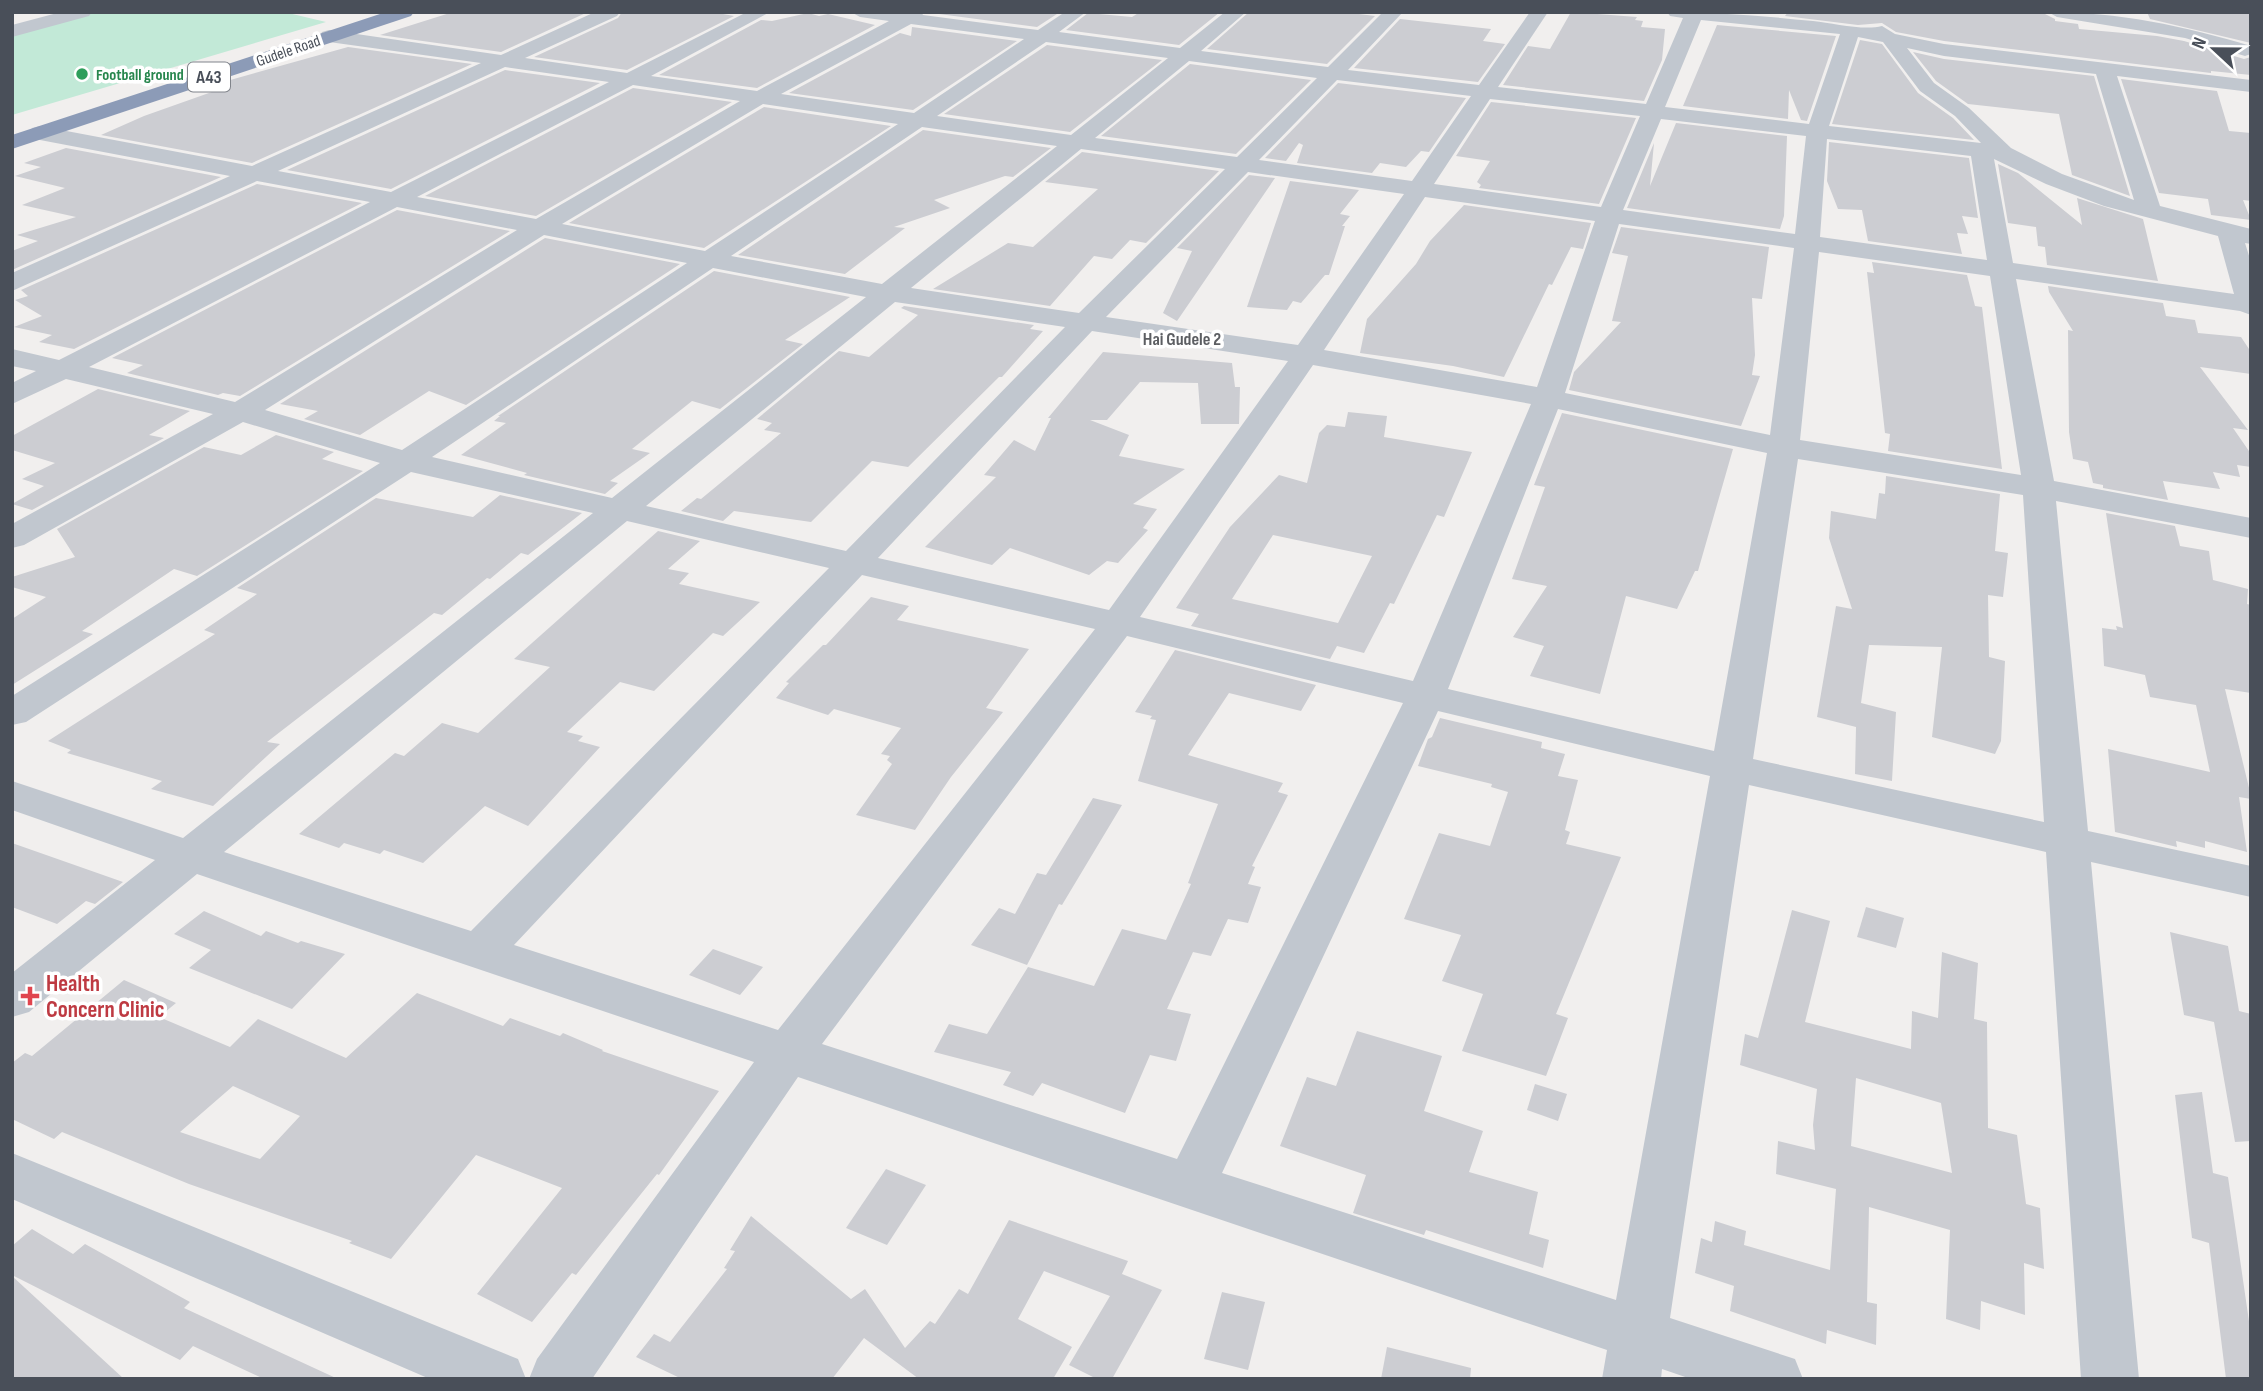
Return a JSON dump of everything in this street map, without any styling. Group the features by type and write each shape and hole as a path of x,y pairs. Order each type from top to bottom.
{"highway":[{"name":"Gudele Road","path":"12,128 365,15 405,12"},
{"name":"Gudele Road","path":"12,142 329,36 365,15"}],"street":[{"path":"12,31 83,12"},
{"path":"12,283 611,12"},
{"path":"12,395 761,12"},
{"path":"329,36 1242,166 2250,305 2240,234 2150,212 2054,179 1992,152 1334,74 913,16 860,12"},
{"path":"12,713 406,461 1077,12"},
{"path":"12,999 1237,12"},
{"path":"480,951 1085,323 1394,12"},
{"path":"558,1379 788,1053 1118,623 1306,355 1539,12"},
{"path":"2057,12 2187,33 2248,57"},
{"path":"1190,1186 1425,698 1548,398 1609,216 1688,13 1856,19 1874,26 1891,40 1927,87 1962,112 1992,152 2001,270 2039,488 2110,1379"},
{"path":"12,538 240,412 540,228 759,98 913,16"},
{"path":"1635,1356 1784,447 1808,243 1817,131 1856,19"},
{"path":"2235,31 2248,57"},
{"path":"1891,40 1944,50 2251,86"},
{"path":"2105,70 2150,212"},
{"path":"40,133 888,293 1306,355 1548,398 1784,447 2039,488 2251,528"},
{"path":"12,357 240,412 406,461 1118,623 1425,698 1731,768 2251,882"},
{"path":"12,795 1190,1186 1635,1356 1774,1379"},
{"path":"12,1175 497,1379"}],"green space":[{"name":"Football ground","path":"91,12 284,12 326,22 12,115 12,33"}],"building":[{"path":"453,12 588,12 501,52 380,35"},
{"path":"622,12 712,12 734,16 627,70 534,57 618,18"},
{"path":"924,12 1060,12 1037,27"},
{"path":"1140,12 1220,12 1179,45 1066,30 1088,13 1132,17"},
{"path":"1249,12 1343,12 1375,16 1327,64 1207,49"},
{"path":"1571,12 1637,17 1635,20 1643,21 1641,27 1665,29 1662,60 1644,101 1503,85 1528,46 1550,49"},
{"path":"1788,12 2041,12 2055,21 2078,24 2079,29 2157,36 2244,59 2251,57 2251,75 2211,73 1944,41 1896,32 1882,23 1858,25 1785,16"},
{"path":"2147,12 2251,12 2251,43 2150,19"},
{"path":"808,13 819,16 828,14 875,25 757,88 659,75 761,20 772,21"},
{"path":"1400,19 1491,29 1483,41 1505,44 1478,82 1354,68"},
{"path":"1717,25 1836,36 1807,121 1801,120 1789,90 1788,119 1683,106"},
{"path":"912,27 1017,41 913,110 789,93 900,33 911,36"},
{"path":"1860,40 1882,44 1918,93 1953,118 1974,140 1832,124"},
{"path":"1047,45 1162,60 1070,132 944,114"},
{"path":"348,47 472,64 252,163 101,135 144,116 223,88 209,86"},
{"path":"1913,52 1944,59 2094,76 2130,196 2072,175 2059,114 1968,104 1936,81"},
{"path":"1190,64 1311,80 1236,154 1101,136"},
{"path":"505,70 600,83 391,189 287,170"},
{"path":"2121,79 2217,91 2229,131 2251,133 2251,201 2243,200 2251,220 2211,215 2208,199 2159,193"},
{"path":"1338,83 1466,98 1429,152 1421,151 1406,167 1380,163 1372,173 1297,163 1303,145 1299,143 1286,161 1265,158"},
{"path":"633,88 732,102 536,216 425,196"},
{"path":"1491,102 1636,118 1599,204 1479,188 1481,185 1477,182 1490,161 1456,156"},
{"path":"764,107 891,126 704,248 569,223"},
{"path":"1676,123 1787,136 1784,216 1780,229 1627,208 1654,143 1650,186"},
{"path":"923,130 1051,148 1013,177 1005,176 934,200 950,208 894,227 905,228 845,274 738,255"},
{"path":"1829,142 1969,158 1978,218 1962,216 1968,234 1957,233 1962,254 1868,241 1862,210 1838,209 1827,181"},
{"path":"66,148 221,177 12,270 12,251 38,241 17,235 76,217 22,205 65,188 15,176 41,167 24,163"},
{"path":"1082,152 1219,171 1146,243 1130,240 1112,259 1094,256 1050,306 933,289 1008,243 1033,247 1098,189 1045,182"},
{"path":"1998,164 2018,173 2082,225 2077,198 2143,219 2158,281 2047,265 2045,247 2038,246 2036,227 2008,223"},
{"path":"1249,175 1275,178 1177,321 1163,313 1192,251 1177,248"},
{"path":"1290,181 1359,190 1340,214 1350,216 1342,226 1345,226 1329,275 1325,275 1301,303 1293,301 1287,310 1247,307"},
{"path":"257,184 362,203 74,349 39,342 52,335 14,327 42,316 15,300 28,296 21,290"},
{"path":"1464,205 1591,223 1583,249 1571,247 1552,285 1549,284 1504,377 1453,366 1360,353 1367,319 1416,264 1430,241"},
{"path":"397,210 510,231 240,396 223,393 218,395 127,373 143,365 112,358"},
{"path":"1621,227 1769,247 1762,299 1752,298 1755,355 1752,375 1760,376 1741,426 1569,390 1574,372 1621,322 1612,321 1628,256 1612,253"},
{"path":"545,238 680,264 466,405 429,391 360,435 304,419 318,411 280,404"},
{"path":"1872,262 1967,275 1975,306 1982,307 2002,469 1888,451 1890,434 1885,433 1867,272 1874,273"},
{"path":"714,271 850,297 785,340 803,344 720,409 692,401 632,449 650,453 610,481 618,483 605,494 524,475 527,473 461,455 506,423 494,421 498,416"},
{"path":"2048,286 2163,303 2166,316 2195,320 2198,333 2241,337 2251,352 2251,374 2200,367 2248,430 2233,428 2251,454 2251,467 2237,465 2240,477 2213,472 2220,489 2163,481 2168,500 2103,488 2103,485 2093,483 2088,462 2073,459 2069,432 2068,330 2073,331"},
{"path":"904,306 1034,325 1030,329 1043,331 1002,377 908,467 872,461 811,522 734,511 723,521 681,511 697,498 701,499 781,433 764,430 772,423 757,419 839,351 869,357 918,315 901,308"},
{"path":"1103,352 1232,363 1235,387 1240,387 1239,424 1201,424 1198,383 1140,382 1107,420 1090,420 1129,435 1119,456 1185,469 1133,504 1157,509 1143,528 1148,530 1118,563 1107,561 1089,575 1010,548 992,565 925,547 996,477 984,475 1014,440 1035,451 1051,418 1048,418"},
{"path":"98,389 190,411 149,435 164,438 32,510 12,504 44,486 22,479 55,463 12,450 12,436"},
{"path":"1348,412 1387,416 1384,437 1472,452 1444,517 1437,515 1394,604 1390,603 1364,653 1337,646 1330,659 1191,626 1199,614 1176,608 1230,527 1279,475 1307,483 1319,433 1327,425 1345,427","holes":["1273,535 1372,556 1338,623 1232,599"]},
{"path":"1562,413 1733,449 1698,571 1695,571 1677,609 1626,596 1600,694 1530,676 1544,646 1513,637 1547,586 1512,579 1545,487 1534,485"},
{"path":"276,435 334,452 322,459 363,471 197,576 174,569 82,631 93,634 12,685 12,619 46,597 12,587 12,577 75,557 57,529 204,447 241,455"},
{"path":"1886,476 2000,494 1995,551 2008,553 2003,597 1988,595 1989,657 2005,661 2001,741 1995,754 1932,737 1942,647 1869,645 1861,703 1896,712 1892,781 1855,774 1856,727 1817,717 1836,606 1852,609 1829,538 1831,511 1876,519 1879,493 1885,494"},
{"path":"500,495 582,513 528,555 521,553 442,615 434,613 267,742 280,744 213,806 151,789 162,781 67,753 71,750 48,741 215,634 204,630 257,594 237,588 376,498 473,517"},
{"path":"2106,513 2175,526 2180,546 2209,551 2213,580 2248,589 2247,604 2251,605 2251,693 2225,689 2251,796 2251,799 2239,797 2247,852 2205,841 2205,848 2176,841 2177,847 2115,832 2108,749 2210,772 2196,705 2150,697 2145,675 2104,666 2102,628 2123,628"},
{"path":"658,531 700,541 668,569 689,573 679,584 760,602 723,636 713,633 654,691 620,682 567,732 583,736 578,741 600,747 528,826 485,806 423,863 384,850 380,854 344,843 339,848 299,834 395,753 404,756 442,723 478,733 550,667 514,659"},
{"path":"871,597 909,606 897,620 1029,649 986,708 1003,712 951,777 915,830 856,815 892,764 887,760 890,756 881,754 901,728 834,709 828,715 776,698 789,683 786,682 826,645"},
{"path":"1175,650 1316,685 1301,711 1229,693 1188,755 1283,783 1278,792 1288,795 1252,866 1255,867 1248,884 1261,887 1248,923 1228,919 1211,956 1193,952 1167,1009 1191,1014 1176,1061 1150,1055 1125,1113 1042,1083 1033,1096 1003,1085 1011,1072 934,1052 949,1024 987,1034 1028,967 1094,986 1122,929 1166,940 1191,884 1188,883 1218,804 1138,781 1156,720 1150,719 1152,716 1135,712"},
{"path":"1440,718 1542,742 1541,748 1565,754 1558,776 1578,780 1565,830 1570,832 1566,844 1621,857 1556,1014 1568,1018 1546,1076 1462,1051 1483,994 1442,981 1461,935 1404,919 1439,833 1490,846 1508,792 1491,787 1492,784 1418,766 1428,739 1432,737"},
{"path":"1093,798 1122,805 1062,905 1059,904 1027,965 971,945 999,908 1015,914 1037,873 1046,875"},
{"path":"12,843 123,882 95,904 86,901 57,924 12,907"},
{"path":"1866,907 1904,918 1896,948 1857,937"},
{"path":"1792,910 1830,921 1805,1022 1911,1049 1912,1011 1938,1018 1942,952 1978,963 1974,1019 1987,1022 1988,1128 2017,1135 2026,1204 2040,1208 2044,1269 2024,1263 2025,1315 1981,1301 1980,1330 1946,1319 1950,1230 1869,1207 1867,1302 1877,1304 1876,1345 1827,1330 1826,1344 1730,1311 1734,1286 1695,1273 1701,1238 1712,1242 1715,1221 1746,1231 1744,1245 1830,1270 1836,1189 1776,1174 1778,1141 1815,1150 1813,1125 1817,1089 1740,1065 1745,1034 1758,1038","holes":["1856,1078 1941,1103 1952,1173 1851,1146"]},
{"path":"204,911 261,936 266,931 298,943 301,941 345,954 292,1009 189,968 211,950 174,934"},
{"path":"2170,932 2228,946 2239,1011 2251,1014 2251,1141 2235,1142 2214,1022 2184,1015"},
{"path":"713,949 763,967 740,995 689,975"},
{"path":"124,980 176,1003 159,1017 230,1047 258,1019 346,1058 417,993 503,1026 510,1018 560,1036 563,1033 602,1051 719,1091 659,1175 657,1174 576,1275 572,1273 532,1322 477,1294 562,1188 476,1155 391,1259 349,1243 352,1241 189,1184 62,1132 54,1139 12,1119 12,1063 25,1053 32,1056","holes":["233,1086 300,1116 260,1159 180,1132"]},
{"path":"1357,1031 1442,1056 1424,1111 1483,1131 1469,1172 1538,1192 1529,1234 1549,1240 1543,1268 1426,1230 1424,1235 1353,1213 1366,1175 1280,1146 1307,1077 1336,1086"},
{"path":"1535,1084 1567,1094 1558,1121 1527,1110"},
{"path":"2202,1092 2213,1173 2228,1177 2251,1335 2251,1379 2226,1379 2209,1243 2192,1238 2175,1095"},
{"path":"886,1169 926,1185 887,1245 846,1228"},
{"path":"751,1216 851,1299 865,1289 905,1348 930,1321 935,1324 959,1289 968,1294 1009,1220 1128,1261 1121,1276 1122,1274 1162,1290 1112,1379 1097,1379 1069,1365 1110,1296 1044,1271 1018,1319 1072,1347 1053,1379 919,1379 864,1338 832,1379 682,1379 636,1357 654,1334 670,1342 727,1269 724,1268 735,1251 730,1250"},
{"path":"32,1229 73,1254 85,1244 190,1302 184,1308 338,1379 264,1379 193,1346 180,1360 12,1275 12,1246"},
{"path":"12,1276 124,1379 12,1379"},
{"path":"1222,1292 1265,1302 1248,1370 1204,1359"},
{"path":"1387,1347 1471,1368 1470,1379 1381,1379"}],"place":[{"name":"Football ground","path":"82,74"},
{"name":"Health Concern Clinic","path":"30,996"}],"district":[{"name":"Hai Gudele 2","path":"1182,339"}]}
